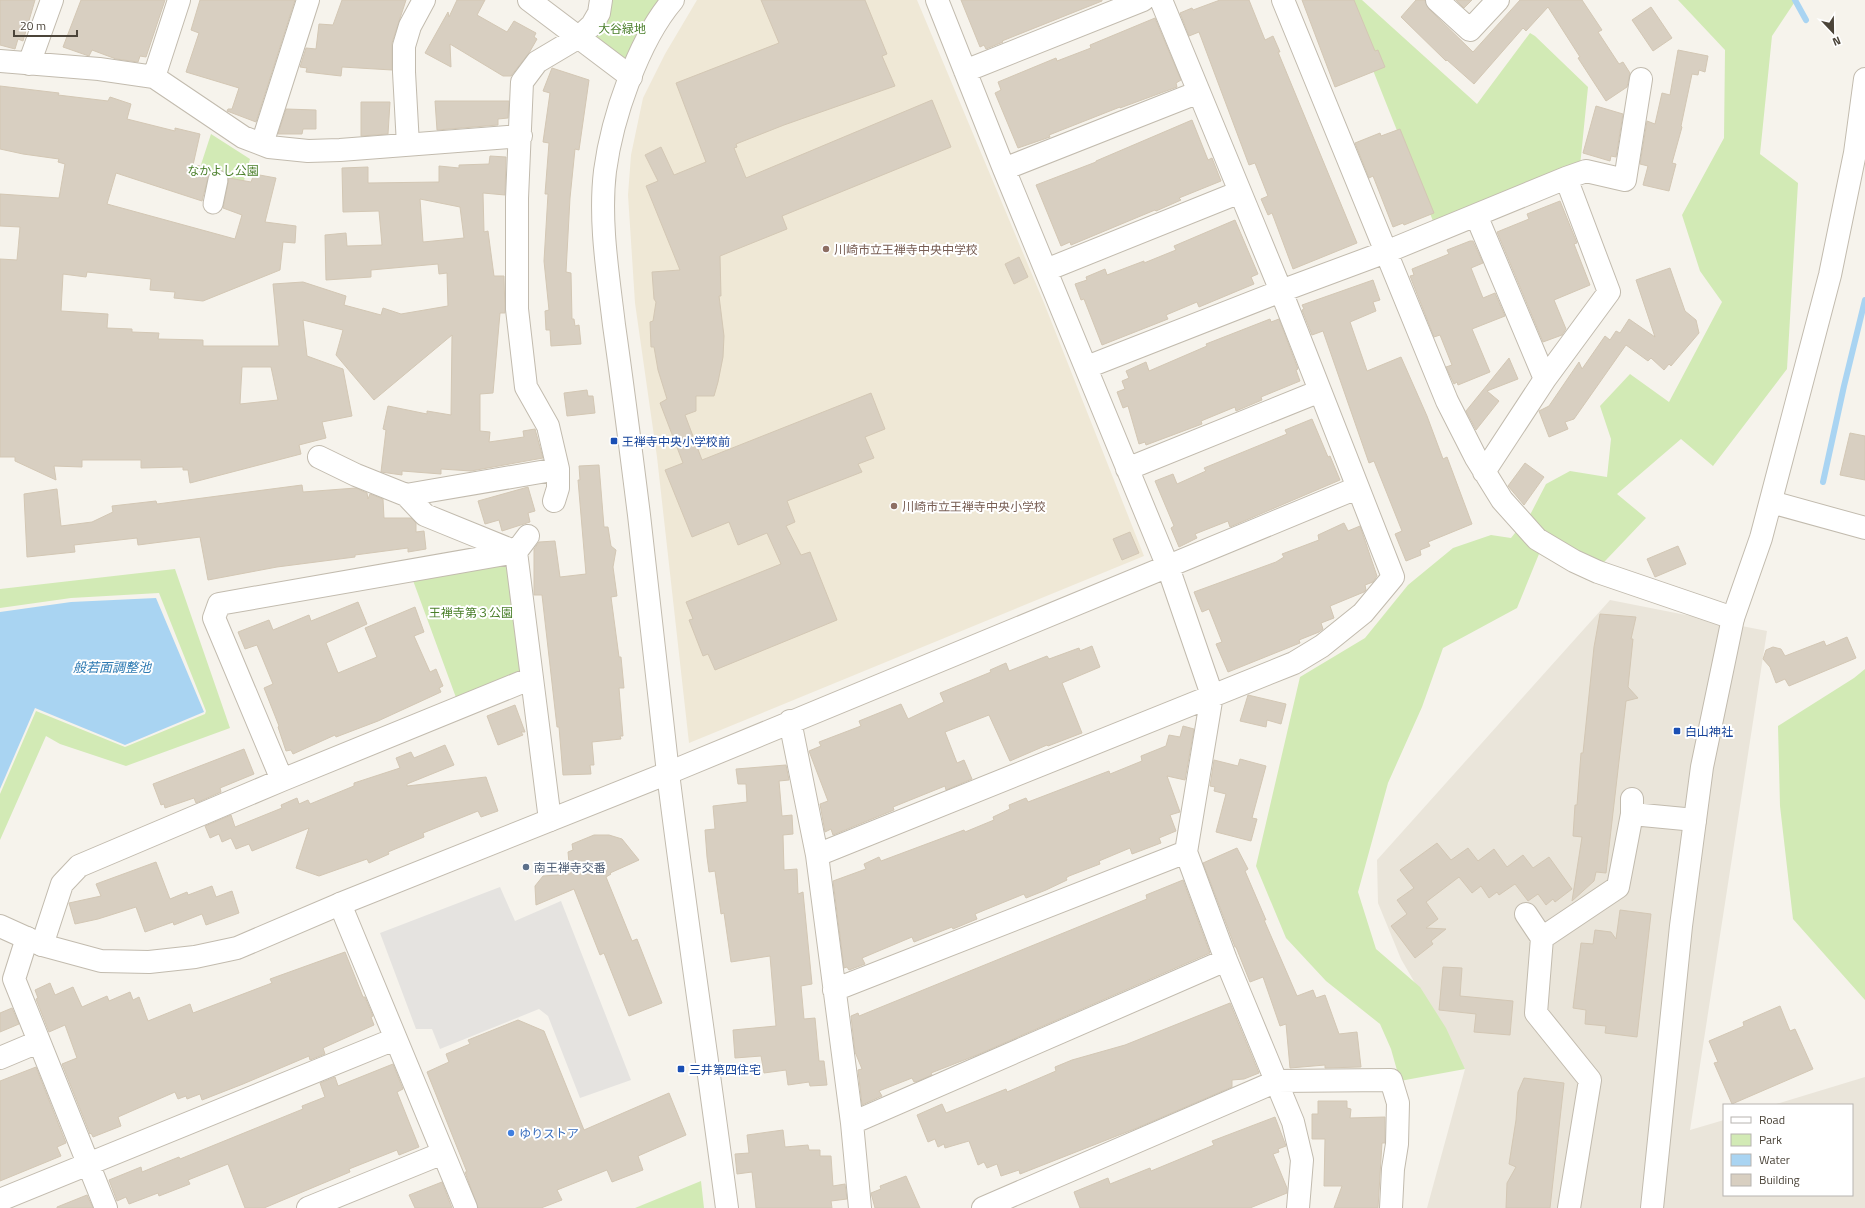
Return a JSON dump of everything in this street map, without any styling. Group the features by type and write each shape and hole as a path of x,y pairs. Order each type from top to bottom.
{"street":[{"path":"29,64 52,0"},
{"path":"154,77 179,0"},
{"path":"262,144 308,0"},
{"path":"408,145 404,46 410,26 424,0"},
{"path":"529,0 631,77"},
{"path":"554,501 558,488 558,469 548,426 526,387 517,309 517,198 521,136 522,82 537,62 579,37 592,25 599,12 601,0"},
{"path":"673,0 666,8 647,42 631,77 614,124 605,173 604,222 608,272 639,515 668,772 727,1208"},
{"path":"937,0 1004,169 1087,367 1127,469 1168,567 1212,694 1186,852 1226,960 1293,1122 1302,1160 1295,1206"},
{"path":"965,71 1144,0"},
{"path":"817,855 1212,694 1294,663 1322,646 1362,613 1394,577 1357,488 1281,291 1161,0"},
{"path":"1283,0 1448,401 1484,472 1502,500 1537,538 1574,561 1598,572 1733,618"},
{"path":"1437,0 1470,30 1498,0"},
{"path":"0,61 98,69 154,77 243,137 269,147 308,151 521,136"},
{"path":"1087,367 1281,291 1386,252 1586,171 1625,180 1641,79"},
{"path":"1652,1208 1682,926 1702,767 1733,618 1761,538 1830,275 1856,153 1865,79"},
{"path":"1004,169 1199,92"},
{"path":"1484,472 1545,378 1609,292 1566,178"},
{"path":"213,204 218,180"},
{"path":"1046,270 1240,192"},
{"path":"1476,215 1545,378"},
{"path":"1127,469 1320,391"},
{"path":"319,457 356,476 406,495 425,515 522,544"},
{"path":"406,495 558,469"},
{"path":"0,926 34,941 101,961 149,962 195,957 237,948 340,904 668,772 1357,488"},
{"path":"1771,502 1865,528"},
{"path":"522,544 532,678 550,820"},
{"path":"282,780 214,618 219,604 522,544"},
{"path":"106,1208 38,1042 14,979 62,884 79,866 282,780 532,678"},
{"path":"790,721 817,855 852,1123 860,1208"},
{"path":"1542,938 1618,887 1632,806 1695,820"},
{"path":"834,990 1186,852"},
{"path":"340,904 466,1208"},
{"path":"1526,914 1542,938 1536,1013 1590,1080 1569,1208"},
{"path":"852,1123 1226,960"},
{"path":"0,1200 395,1039"},
{"path":"0,1058 38,1042"},
{"path":"983,1208 1277,1081 1391,1080 1398,1103 1397,1144 1393,1169 1391,1208"},
{"path":"308,1208 443,1153"}],"shaded area":[{"path":"697,0 917,0 1044,303 1144,556 689,743 657,457 635,303 628,195 631,155 643,98 665,54"},
{"path":"1610,600 1767,631 1690,1130 1723,1120 1723,1196 1853,1196 1853,1104 1776,1104 1865,1077 1865,1208 1427,1208 1465,1069 1401,959 1378,903 1377,860"},
{"path":"500,887 515,921 561,901 631,1080 580,1098 548,1016 539,1009 440,1049 432,1029 416,1029 380,933"}],"green space":[{"name":"大谷緑地","path":"605,0 669,0 630,72 581,39"},
{"path":"1345,0 1362,0 1477,104 1530,33 1535,36 1588,87 1580,166 1435,226"},
{"path":"1678,0 1796,0 1772,36 1760,154 1798,183 1787,369 1713,466 1681,439 1617,494 1646,518 1587,580 1539,554 1517,608 1443,648 1422,707 1388,783 1358,892 1376,949 1420,987 1446,1028 1465,1069 1400,1081 1391,1049 1380,1024 1326,981 1286,938 1256,866 1300,677 1365,638 1408,585 1453,548 1491,535 1511,538 1531,513 1546,484 1570,471 1607,477 1611,439 1600,406 1630,374 1669,402 1722,302 1700,271 1682,215 1724,138 1725,50"},
{"name":"なかよし公園","path":"211,134 250,159 240,195 193,189"},
{"name":"王禅寺第３公園","path":"510,560 521,676 458,703 411,575"},
{"path":"175,569 230,728 126,766 60,744 46,736 0,840 0,794 36,711 125,747 205,714 206,711 159,593 71,598 0,608 0,589"},
{"path":"1865,669 1865,1000 1793,919 1780,806 1778,726 1854,678"},
{"path":"701,1181 704,1208 635,1208"}],"water":[{"name":"般若面調整池","path":"156,598 204,712 125,745 35,708 0,789 0,612 71,602"}],"building":[{"path":"0,0 35,0 23,41 18,39 15,49 0,45"},
{"path":"81,0 165,0 146,57 140,56 138,62 116,59 92,50 89,56 63,47"},
{"path":"200,0 295,0 256,122 227,111 228,109 232,109 239,88 186,72 199,33 191,30"},
{"path":"342,0 406,0 392,43 392,70 342,67 341,76 306,72 307,68 300,67 306,48 316,49 319,24 333,25"},
{"path":"457,0 485,0 477,15 507,32 514,21 536,33 534,37 537,39 529,53 511,76 503,76 450,44 451,67 425,53 448,12 449,17"},
{"path":"761,0 865,0 887,54 882,56 895,86 784,125 736,144 737,147 734,148 746,178 932,100 951,147 782,216 787,229 720,256 721,296 719,296 724,336 723,357 718,382 714,396 696,396 696,411 685,415 702,460 871,393 885,429 865,437 874,458 858,464 862,472 787,501 795,522 786,526 801,555 810,552 837,620 715,670 708,654 703,656 689,620 693,619 686,602 781,564 767,533 738,545 729,522 692,537 665,470 683,463 660,403 667,399 658,370 654,347 651,347 650,322 653,321 656,302 654,299 652,272 680,270 646,186 658,181 645,155 661,147 674,175 706,162 676,83 779,43"},
{"path":"961,0 1102,1 1002,41 1003,42 986,49 984,45 980,47"},
{"path":"1220,0 1249,0 1265,40 1273,36 1280,52 1278,52 1357,243 1293,269 1272,213 1268,215 1261,199 1268,196 1255,163 1249,165 1199,32 1189,36 1180,13"},
{"path":"1302,0 1354,0 1375,51 1378,50 1385,67 1335,87"},
{"path":"1416,0 1425,0 1429,9 1473,52 1520,0 1582,0 1602,30 1598,32 1619,64 1623,62 1630,73 1627,87 1606,101 1578,58 1580,57 1548,7 1526,31 1523,28 1474,84 1447,60 1446,61 1401,17"},
{"path":"1456,0 1472,0 1464,8"},
{"path":"1651,7 1672,38 1653,51 1632,20"},
{"path":"1155,18 1181,80 1176,83 1177,87 1120,107 1049,135 1050,137 1018,148 995,93 1001,90 998,82 1056,58 1057,61 1091,48 1090,45"},
{"path":"1678,50 1708,56 1705,72 1699,70 1698,75 1692,74 1682,127 1672,163 1676,164 1669,191 1643,185 1648,166 1640,164 1647,121 1655,124 1662,93 1670,95"},
{"path":"552,68 589,80 579,150 575,149 570,198 566,272 571,273 572,319 574,319 575,326 579,325 581,344 551,346 550,330 546,330 545,311 549,310 544,261 548,194 545,194 549,143 543,142 550,93 543,91"},
{"path":"0,86 108,101 110,97 131,104 127,119 175,131 175,128 200,134 193,165 200,166 199,171 209,174 202,201 116,173 107,204 235,239 242,215 223,208 229,178 251,182 254,174 276,178 265,222 296,226 295,243 283,242 280,270 203,301 174,298 175,292 150,290 151,279 87,272 86,277 63,274 61,311 108,314 107,328 132,329 132,332 159,333 158,339 203,340 203,346 279,346 273,284 303,282 346,296 344,305 381,315 383,308 401,314 448,306 447,273 439,274 438,264 371,270 371,277 326,280 325,235 346,233 347,246 382,245 379,211 343,212 342,168 368,167 368,183 439,182 439,166 459,168 459,165 489,164 490,156 506,157 505,195 483,193 484,232 488,231 494,276 504,276 505,313 500,313 493,393 480,394 480,431 490,432 489,442 524,437 523,431 535,429 543,458 471,471 441,469 441,474 402,471 402,475 381,472 386,430 383,429 388,406 427,414 427,411 451,415 452,335 374,400 336,355 343,330 303,320 307,356 343,369 352,416 322,422 326,438 299,445 301,454 190,483 188,470 183,470 183,467 141,468 141,460 82,460 82,467 54,466 56,480 15,461 15,457 0,457 0,259 17,260 20,227 0,226 0,194 59,198 65,164 58,162 59,159 0,149","holes":["420,199 460,207 464,238 423,242","242,367 271,367 278,400 240,404"]},
{"path":"435,101 509,101 508,118 498,119 498,125 437,130"},
{"path":"361,102 390,102 388,134 361,136"},
{"path":"1596,106 1623,114 1616,157 1611,156 1610,161 1583,153"},
{"path":"286,109 316,110 316,129 303,129 302,134 278,134"},
{"path":"1192,120 1208,160 1212,158 1221,181 1179,198 1181,200 1156,211 1155,210 1071,245 1070,242 1061,246 1036,185 1096,162"},
{"path":"1400,129 1434,213 1404,225 1403,223 1393,227 1373,176 1369,178 1355,143 1380,133 1381,136"},
{"path":"1560,201 1577,243 1574,244 1590,285 1554,300 1566,329 1562,335 1543,342 1497,232 1529,219 1527,214"},
{"path":"1235,220 1258,274 1251,277 1254,284 1199,307 1197,302 1166,315 1168,319 1102,345 1084,299 1081,300 1075,284 1087,280 1086,277 1105,269 1107,275 1144,261 1144,263 1176,250 1174,246"},
{"path":"1473,241 1483,263 1471,268 1483,298 1495,293 1505,316 1472,329 1490,372 1458,385 1457,382 1454,384 1446,367 1452,365 1440,335 1434,337 1410,276 1414,275 1412,269 1449,254 1447,250"},
{"path":"1019,257 1028,277 1014,284 1005,264"},
{"path":"1670,268 1685,311 1696,320 1699,333 1671,366 1669,364 1664,370 1651,358 1648,361 1626,345 1574,419 1565,422 1568,429 1549,437 1539,411 1549,406 1579,362 1582,369 1605,336 1610,340 1616,331 1620,333 1629,319 1655,337 1636,280"},
{"path":"1373,280 1380,300 1373,302 1376,311 1350,322 1367,371 1401,357 1427,416 1443,459 1447,457 1472,524 1428,542 1430,546 1420,550 1421,555 1406,561 1395,534 1402,531 1374,461 1369,463 1323,331 1312,335 1302,310 1304,309 1302,305"},
{"path":"1270,319 1271,322 1279,319 1298,369 1296,370 1300,381 1261,397 1262,400 1236,411 1235,407 1201,421 1202,424 1146,445 1145,442 1139,444 1128,406 1123,408 1117,392 1125,389 1122,381 1129,378 1126,371 1146,362 1149,371 1207,346 1206,344"},
{"path":"1509,358 1518,379 1487,391 1499,401 1476,430 1466,411"},
{"path":"587,390 588,396 593,396 595,413 567,416 564,393"},
{"path":"1312,419 1328,457 1330,456 1340,480 1230,527 1228,521 1195,534 1197,538 1179,547 1171,528 1174,526 1155,481 1173,474 1177,484 1206,471 1204,468 1287,434 1285,430"},
{"path":"1850,433 1865,436 1865,480 1840,475"},
{"path":"1525,463 1544,477 1524,505 1508,486"},
{"path":"599,465 604,527 608,527 611,546 616,550 613,567 617,596 611,597 619,657 621,657 624,688 619,688 623,736 620,736 621,739 592,742 594,765 590,765 591,774 563,775 559,727 557,727 542,595 534,595 534,549 539,542 555,541 560,577 586,574 578,480 580,480 579,466"},
{"path":"302,485 303,492 356,488 367,493 368,499 370,494 383,499 384,518 411,518 416,523 416,532 424,531 426,549 408,552 408,548 355,555 355,557 277,567 208,580 200,537 138,545 137,538 74,545 75,552 27,557 24,494 57,489 61,526 92,522 113,512 112,506 156,501 157,504"},
{"path":"528,487 535,511 528,513 530,522 502,531 499,520 485,524 478,501"},
{"path":"1344,523 1348,531 1360,526 1377,576 1373,582 1365,585 1366,590 1364,592 1330,606 1334,618 1321,623 1323,629 1319,632 1299,640 1300,643 1228,672 1216,644 1222,642 1209,609 1202,612 1194,592 1276,562 1284,557 1282,554 1319,540 1318,535"},
{"path":"1130,532 1139,553 1122,560 1113,539"},
{"path":"1678,546 1686,564 1655,577 1647,559"},
{"path":"358,602 367,624 326,643 338,673 377,657 365,628 415,607 424,632 414,636 430,672 436,669 443,686 439,688 441,692 378,721 336,737 335,735 293,754 291,750 286,751 278,727 279,726 264,688 273,684 257,645 245,649 238,632 269,620 273,630 309,615 311,621"},
{"path":"1600,614 1636,617 1631,639 1633,639 1628,687 1638,698 1626,701 1606,873 1596,872 1594,881 1572,901 1582,837 1573,836 1575,805 1577,805 1581,753 1583,753 1594,647"},
{"path":"1847,637 1856,658 1789,686 1785,679 1776,683 1770,667 1763,659 1766,650 1773,647 1781,649 1785,656 1824,641 1826,646"},
{"path":"1092,646 1100,667 1062,683 1082,733 1048,746 1047,745 1010,761 989,715 945,732 957,763 964,760 972,779 946,790 945,786 893,807 894,810 833,835 831,829 825,832 820,804 828,801 809,751 821,746 819,742 861,726 859,721 901,704 908,719 944,702 940,693 991,672 990,670 1006,663 1009,671 1047,656 1049,659 1079,648 1080,651"},
{"path":"1248,695 1286,704 1281,724 1267,720 1266,727 1240,721"},
{"path":"515,705 525,732 521,732 523,735 498,745 487,716"},
{"path":"1183,726 1194,729 1185,780 1167,776 1180,812 1170,815 1176,831 1159,838 1161,843 1132,854 1130,848 1099,861 1100,864 1069,876 1066,878 1067,880 1046,890 1026,898 1024,894 975,914 977,919 914,942 912,937 862,958 865,964 849,970 847,967 844,968 833,881 866,869 864,864 879,857 881,861 964,830 965,832 994,820 993,817 1010,809 1009,805 1026,798 1028,802 1109,771 1110,774 1142,761 1141,756 1166,746 1169,735 1180,737"},
{"path":"445,745 454,765 407,784 407,786 486,777 498,811 481,817 478,811 423,833 424,837 388,852 389,854 369,863 367,859 319,876 296,868 309,828 252,851 249,844 236,849 231,838 222,842 219,834 210,838 205,826 231,815 235,827 282,808 281,805 297,798 299,804 308,800 310,804 354,786 354,783 400,768 396,758 411,752 414,758"},
{"path":"244,749 254,774 220,788 221,792 196,803 194,798 165,808 164,804 161,805 153,784"},
{"path":"1240,759 1266,766 1252,818 1257,819 1251,841 1216,832 1226,794 1214,791 1215,787 1210,786 1214,760 1238,766"},
{"path":"786,765 789,780 779,781 782,816 792,815 793,834 783,835 784,870 797,869 798,894 803,892 812,984 801,986 804,1019 815,1018 819,1061 824,1061 827,1085 810,1086 809,1082 788,1085 786,1070 764,1073 761,1056 735,1058 733,1030 776,1026 770,956 731,962 724,913 721,914 715,871 709,872 707,857 705,830 715,829 713,806 747,802 746,784 738,784 736,769"},
{"path":"594,835 609,835 622,839 639,860 610,873 611,874 606,877 632,941 637,939 662,1003 629,1016 604,953 600,955 574,889 536,905 535,886 543,876 570,874 568,852 573,850 572,844"},
{"path":"1437,843 1451,860 1468,848 1478,861 1494,849 1507,867 1523,855 1533,868 1549,857 1572,889 1555,902 1553,899 1546,905 1538,894 1528,901 1515,884 1499,895 1497,892 1489,898 1481,886 1472,893 1459,877 1426,902 1438,919 1426,928 1446,929 1431,941 1433,944 1415,958 1391,926 1407,914 1397,900 1414,888 1400,870"},
{"path":"1237,848 1248,869 1245,871 1266,920 1264,920 1297,996 1313,990 1316,998 1325,995 1339,1034 1357,1032 1361,1067 1325,1068 1325,1065 1290,1068 1286,1024 1280,1026 1263,977 1250,982 1203,863"},
{"path":"156,862 170,899 187,892 188,895 212,886 216,897 232,891 239,913 206,925 202,914 174,925 173,922 145,932 136,907 98,919 75,924 69,903 101,896 96,884"},
{"path":"1183,880 1210,953 977,1055 931,1073 932,1075 918,1081 914,1082 912,1078 879,1091 882,1096 862,1105 858,1070 862,1069 855,1052 851,1016 858,1013 859,1016 1147,899 1146,895"},
{"path":"1620,910 1651,914 1637,1037 1605,1033 1606,1026 1585,1024 1586,1010 1573,1008 1581,943 1593,944 1595,930 1611,932 1616,939"},
{"path":"345,952 363,997 365,997 373,1016 371,1017 374,1025 323,1048 325,1054 310,1060 309,1056 202,1100 200,1094 187,1099 186,1096 178,1099 175,1092 118,1117 121,1126 93,1137 91,1133 90,1134 62,1064 77,1058 65,1025 49,1032 36,999 38,998 35,990 50,983 55,995 73,987 82,1007 107,996 109,1001 130,992 133,1000 139,997 148,1021 190,1004 193,1013 272,983 270,979"},
{"path":"1443,967 1462,968 1460,996 1513,1001 1510,1035 1474,1032 1476,1014 1439,1010"},
{"path":"1230,1003 1259,1073 1244,1079 1232,1080 1232,1087 1137,1128 1020,1174 1019,1170 1001,1176 997,1164 987,1168 984,1162 978,1165 969,1141 945,1148 944,1144 938,1147 935,1139 928,1142 917,1115 942,1104 946,1113 1006,1089 1007,1092 1056,1071 1055,1067 1072,1060 1125,1045"},
{"path":"1780,1006 1790,1031 1795,1029 1813,1069 1732,1104 1714,1063 1718,1062 1709,1041 1744,1026 1743,1022"},
{"path":"12,1008 19,1024 0,1032 0,1013"},
{"path":"518,1020 544,1031 584,1130 669,1093 686,1135 638,1156 643,1170 612,1182 607,1170 557,1190 562,1200 541,1208 478,1208 465,1172 467,1172 427,1072 449,1062 446,1054 470,1044 468,1040"},
{"path":"393,1064 403,1089 397,1092 419,1147 399,1155 397,1150 349,1169 350,1172 264,1208 245,1208 228,1164 188,1180 190,1184 159,1196 158,1193 129,1204 126,1197 117,1201 109,1180 141,1167 142,1172 179,1157 180,1159 303,1109 302,1106 325,1097 320,1083 335,1077 338,1086"},
{"path":"36,1067 66,1143 57,1147 61,1156 0,1181 0,1081"},
{"path":"1524,1078 1564,1083 1550,1208 1506,1208 1507,1183 1516,1167 1509,1164 1516,1120 1518,1092"},
{"path":"1318,1101 1347,1101 1347,1108 1351,1109 1350,1118 1385,1117 1385,1143 1382,1143 1378,1208 1334,1208 1342,1186 1324,1186 1325,1139 1312,1139 1312,1114 1318,1114"},
{"path":"1275,1117 1286,1146 1278,1149 1279,1152 1273,1154 1287,1188 1287,1193 1250,1208 1080,1208 1074,1192 1108,1178 1110,1184 1150,1168 1151,1171 1214,1145 1212,1141"},
{"path":"783,1130 785,1147 808,1145 809,1150 820,1150 820,1156 831,1156 833,1186 845,1184 847,1199 831,1201 832,1208 756,1208 752,1172 737,1174 735,1154 749,1153 747,1135"},
{"path":"906,1176 920,1208 875,1208 871,1193 881,1189 880,1186"},
{"path":"442,1182 452,1208 415,1208 409,1195"},
{"path":"87,1195 93,1208 57,1208 57,1207"}],"waterway":[{"path":"1795,0 1806,20"},
{"path":"1823,482 1865,300"}],"place":[{"name":"川崎市立王禅寺中央中学校","path":"826,249"},
{"name":"王禅寺中央小学校前","path":"614,441"},
{"name":"川崎市立王禅寺中央小学校","path":"894,506"},
{"name":"白山神社","path":"1677,731"},
{"name":"南王禅寺交番","path":"526,867"},
{"name":"三井第四住宅","path":"681,1069"},
{"name":"ゆりストア","path":"511,1133"}]}
